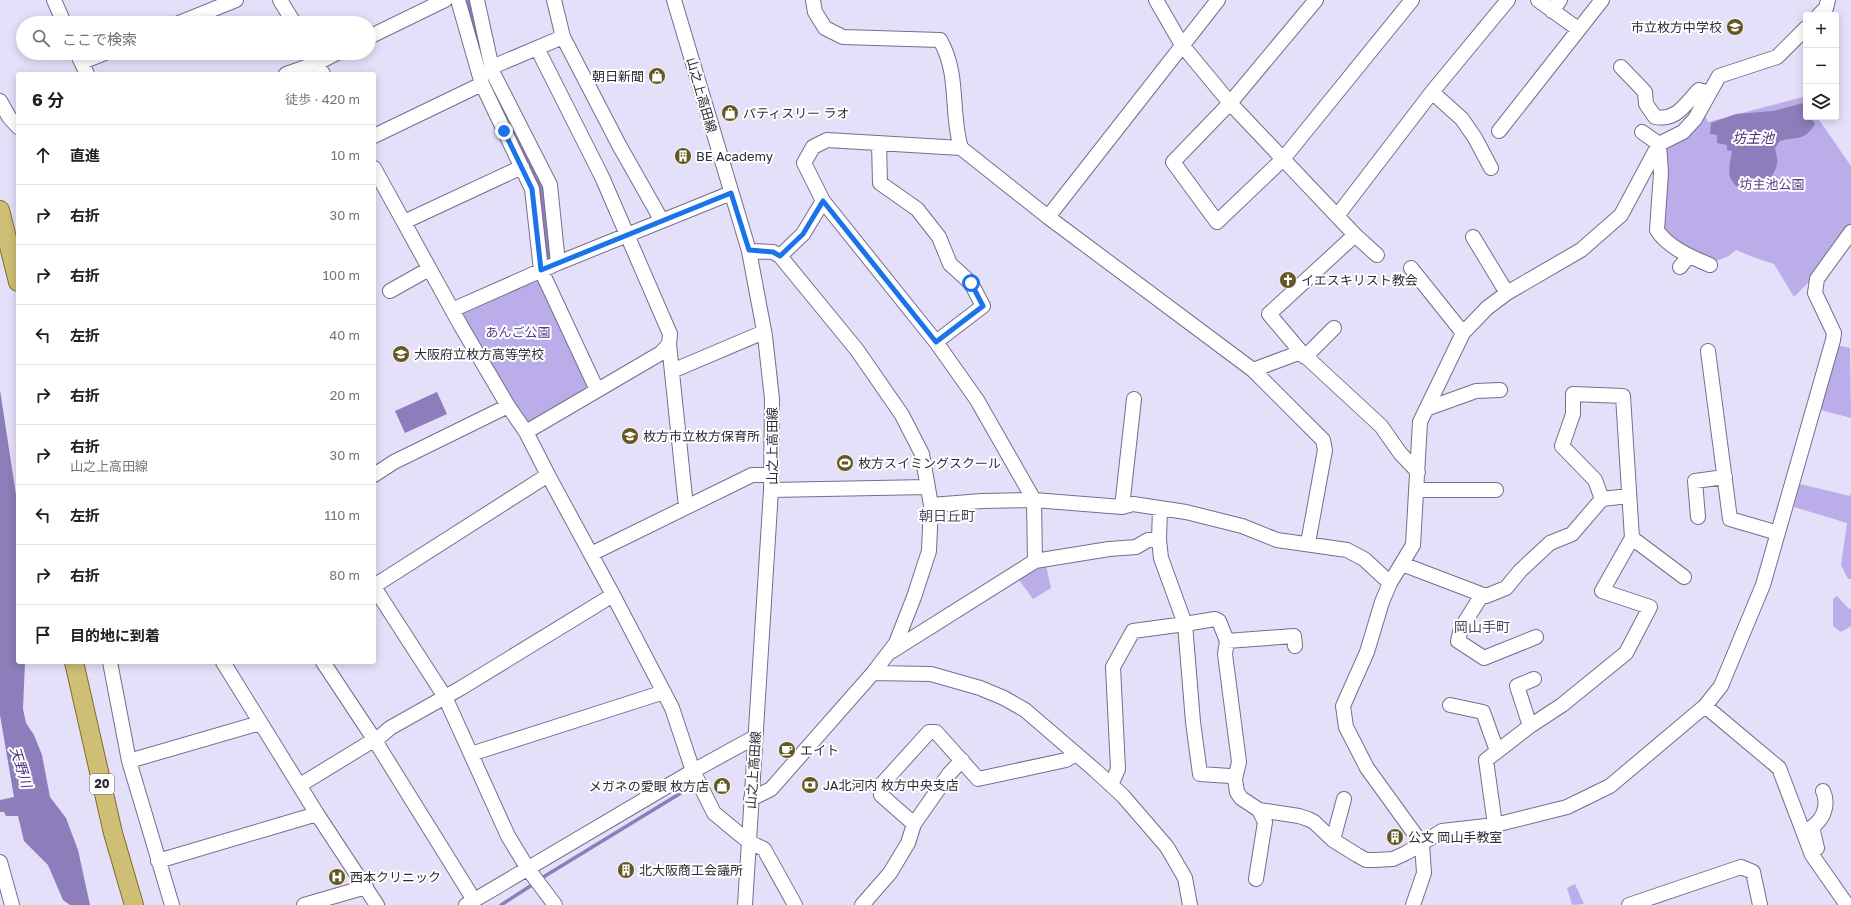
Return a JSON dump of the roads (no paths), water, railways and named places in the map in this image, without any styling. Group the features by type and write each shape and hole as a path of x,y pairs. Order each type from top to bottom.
{"main road":[{"path":"0,210 16,274"},
{"name":"20","path":"74,664 113,833 134,905"}],"street":[{"path":"54,0 61,16"},
{"path":"196,16 236,0"},
{"path":"280,0 290,16"},
{"path":"376,34 445,0"},
{"path":"458,0 482,84 532,189 541,270 597,390"},
{"path":"477,0 492,67 550,185 558,263"},
{"path":"554,0 563,37 619,144 662,221"},
{"name":"山之上高田線","path":"674,0 749,250 764,332 772,399 771,490 745,905"},
{"path":"813,0 815,12 825,28 843,37 940,40 946,51 953,72 956,130 961,148"},
{"path":"1156,0 1182,45 1230,103 1355,235 1377,255"},
{"path":"1048,217 1218,0"},
{"path":"1316,0 1230,103 1173,162 1217,222 1283,159 1412,0"},
{"path":"1337,216 1432,92 1508,0"},
{"path":"1538,0 1556,5 1578,29"},
{"path":"1499,131 1602,0"},
{"path":"1822,12 1826,8 1828,0"},
{"path":"1413,905 1424,873 1422,844 1367,768 1346,727 1343,706 1367,652 1382,602 1390,583 1413,546 1420,422 1463,333 1487,308 1507,293 1581,250 1621,215 1659,144 1683,132 1695,119 1719,76 1777,57 1803,31"},
{"path":"492,67 563,37"},
{"path":"537,48 602,177 626,236 670,334 669,344 686,507"},
{"path":"292,72 317,63"},
{"path":"1621,67 1645,92 1646,104 1655,117 1666,119 1671,117 1675,115 1699,90 1709,92"},
{"path":"376,135 482,84"},
{"path":"1432,92 1462,119 1475,138 1491,168"},
{"path":"0,101 9,117 16,125"},
{"path":"1642,132 1659,144"},
{"path":"1035,561 1034,500 976,400 936,342 823,201 804,163 813,146 827,140 961,148 1048,217 1253,370 1323,440 1326,450 1308,543"},
{"path":"878,143 880,183 917,209 939,237 950,264 971,283 983,306 936,342"},
{"path":"1659,144 1661,173 1657,230 1660,236 1684,262 1710,265"},
{"path":"404,222 522,167"},
{"path":"376,172 452,310 508,406 526,432 613,595 672,708 693,771 714,813 749,842 764,849 795,905"},
{"path":"452,310 541,270 731,193"},
{"path":"780,256 803,234 823,201"},
{"path":"1111,785 1118,769 1113,667 1132,632 1215,619 1220,621 1227,641 1225,654 1239,762 1235,779 1237,792 1241,798 1259,810 1299,816 1314,822 1333,840 1357,856 1366,860 1392,859 1422,844 1442,831 1495,825 1567,806 1610,786 1705,706 1721,686 1763,585 1833,340 1834,333 1815,293 1817,279 1851,232"},
{"path":"1355,235 1269,314 1303,354 1381,426 1400,453 1418,472"},
{"path":"1473,236 1507,293"},
{"path":"749,250 773,252 780,256 857,350 902,415 922,454 931,505 929,550 914,597 899,636 888,654 771,788 751,799"},
{"path":"1411,268 1463,333"},
{"path":"390,291 429,269"},
{"path":"1253,370 1303,354 1334,328"},
{"path":"672,370 764,332"},
{"path":"526,432 661,353 669,344"},
{"path":"1708,351 1730,519 1778,532"},
{"path":"1426,409 1476,391 1500,390"},
{"path":"1495,825 1486,760 1530,726 1562,705 1626,653 1650,607 1602,591 1632,538 1623,396 1573,394 1573,414 1562,446 1595,480 1602,499"},
{"path":"1122,507 1134,399"},
{"path":"376,474 394,462 508,406"},
{"path":"376,586 548,475"},
{"path":"591,554 752,475 771,475"},
{"path":"1698,517 1694,480 1725,477"},
{"path":"771,490 928,487"},
{"path":"1417,490 1496,490"},
{"path":"1402,564 1486,596 1506,588 1520,571 1550,542 1572,534 1602,499 1629,496"},
{"path":"931,505 982,501 1034,500 1122,507 1133,504 1186,512 1242,526 1277,540 1299,544 1308,543 1346,550 1364,559 1390,583"},
{"path":"1160,509 1159,540 1162,558 1185,624 1193,722 1200,774 1230,776 1235,779"},
{"path":"1632,538 1684,577"},
{"path":"888,654 1035,561 1109,549 1136,547 1148,540 1159,540"},
{"path":"376,590 445,697 508,836 533,876 555,905"},
{"path":"1482,594 1461,628 1458,642 1484,658 1536,637"},
{"path":"300,785 390,728 445,697 613,595"},
{"path":"1227,641 1294,636"},
{"path":"110,664 129,761 172,905"},
{"path":"223,664 317,814 377,905"},
{"path":"324,664 374,739 470,903 533,876 544,858 693,771 755,737"},
{"path":"873,673 931,674 980,688 1004,698 1025,710 1111,785 1167,847 1185,878 1190,905"},
{"path":"1530,726 1517,686 1534,679"},
{"path":"471,754 664,692"},
{"path":"1450,705 1483,712 1498,752"},
{"path":"1705,706 1779,768 1812,855 1847,905"},
{"path":"129,761 260,723"},
{"path":"914,824 881,795 882,784 929,732 936,732 978,778 1066,760 1076,754"},
{"path":"862,905 890,873 908,843 914,824 949,774 962,760"},
{"path":"1812,855 1817,849 1812,826 1820,819 1826,807 1823,791"},
{"path":"1333,840 1344,799"},
{"path":"1256,879 1264,822 1259,810"},
{"path":"158,861 317,814"},
{"path":"0,862 12,905"},
{"path":"1629,905 1741,867 1753,872 1760,905"},
{"path":"304,905 366,887"}],"water":[{"name":"坊主池","path":"1803,103 1803,120 1812,120 1815,124 1804,136 1780,141 1775,148 1777,164 1775,171 1770,178 1757,187 1742,189 1736,186 1729,173 1732,151 1727,150 1727,145 1717,143 1717,135 1710,134 1711,123 1736,114 1773,111"},
{"name":"天野川","path":"0,390 16,495 16,664 25,664 23,709 26,723 34,735 42,755 50,797 66,818 78,850 90,905 70,905 63,900 48,865 24,841 18,816 6,816 4,812 0,812 0,800 14,797 0,715"},
{"path":"437,392 447,414 405,433 395,411"}],"waterway":[{"path":"467,0 482,53"},
{"path":"489,78 541,188 549,261"},
{"path":"540,879 694,785"},
{"path":"501,905 535,883"}],"place":[{"name":"市立枚方中学校","path":"1735,27"},
{"name":"朝日新聞","path":"657,76"},
{"name":"パティスリー ラオ","path":"730,113"},
{"name":"BE Academy","path":"683,156"},
{"name":"イエスキリスト教会","path":"1288,280"},
{"name":"大阪府立枚方高等学校","path":"401,354"},
{"name":"枚方市立枚方保育所","path":"630,436"},
{"name":"枚方スイミングスクール","path":"845,463"},
{"name":"エイト","path":"787,750"},
{"name":"JA北河内 枚方中央支店","path":"810,785"},
{"name":"メガネの愛眼 枚方店","path":"722,786"},
{"name":"公文 岡山手教室","path":"1395,837"},
{"name":"北大阪商工会議所","path":"626,870"},
{"name":"西本クリニック","path":"337,877"}],"district":[{"name":"朝日丘町","path":"947,516"},
{"name":"岡山手町","path":"1482,627"}],"park label":[{"name":"坊主池公園","path":"1772,184"},
{"name":"あんご公園","path":"518,332"}]}
